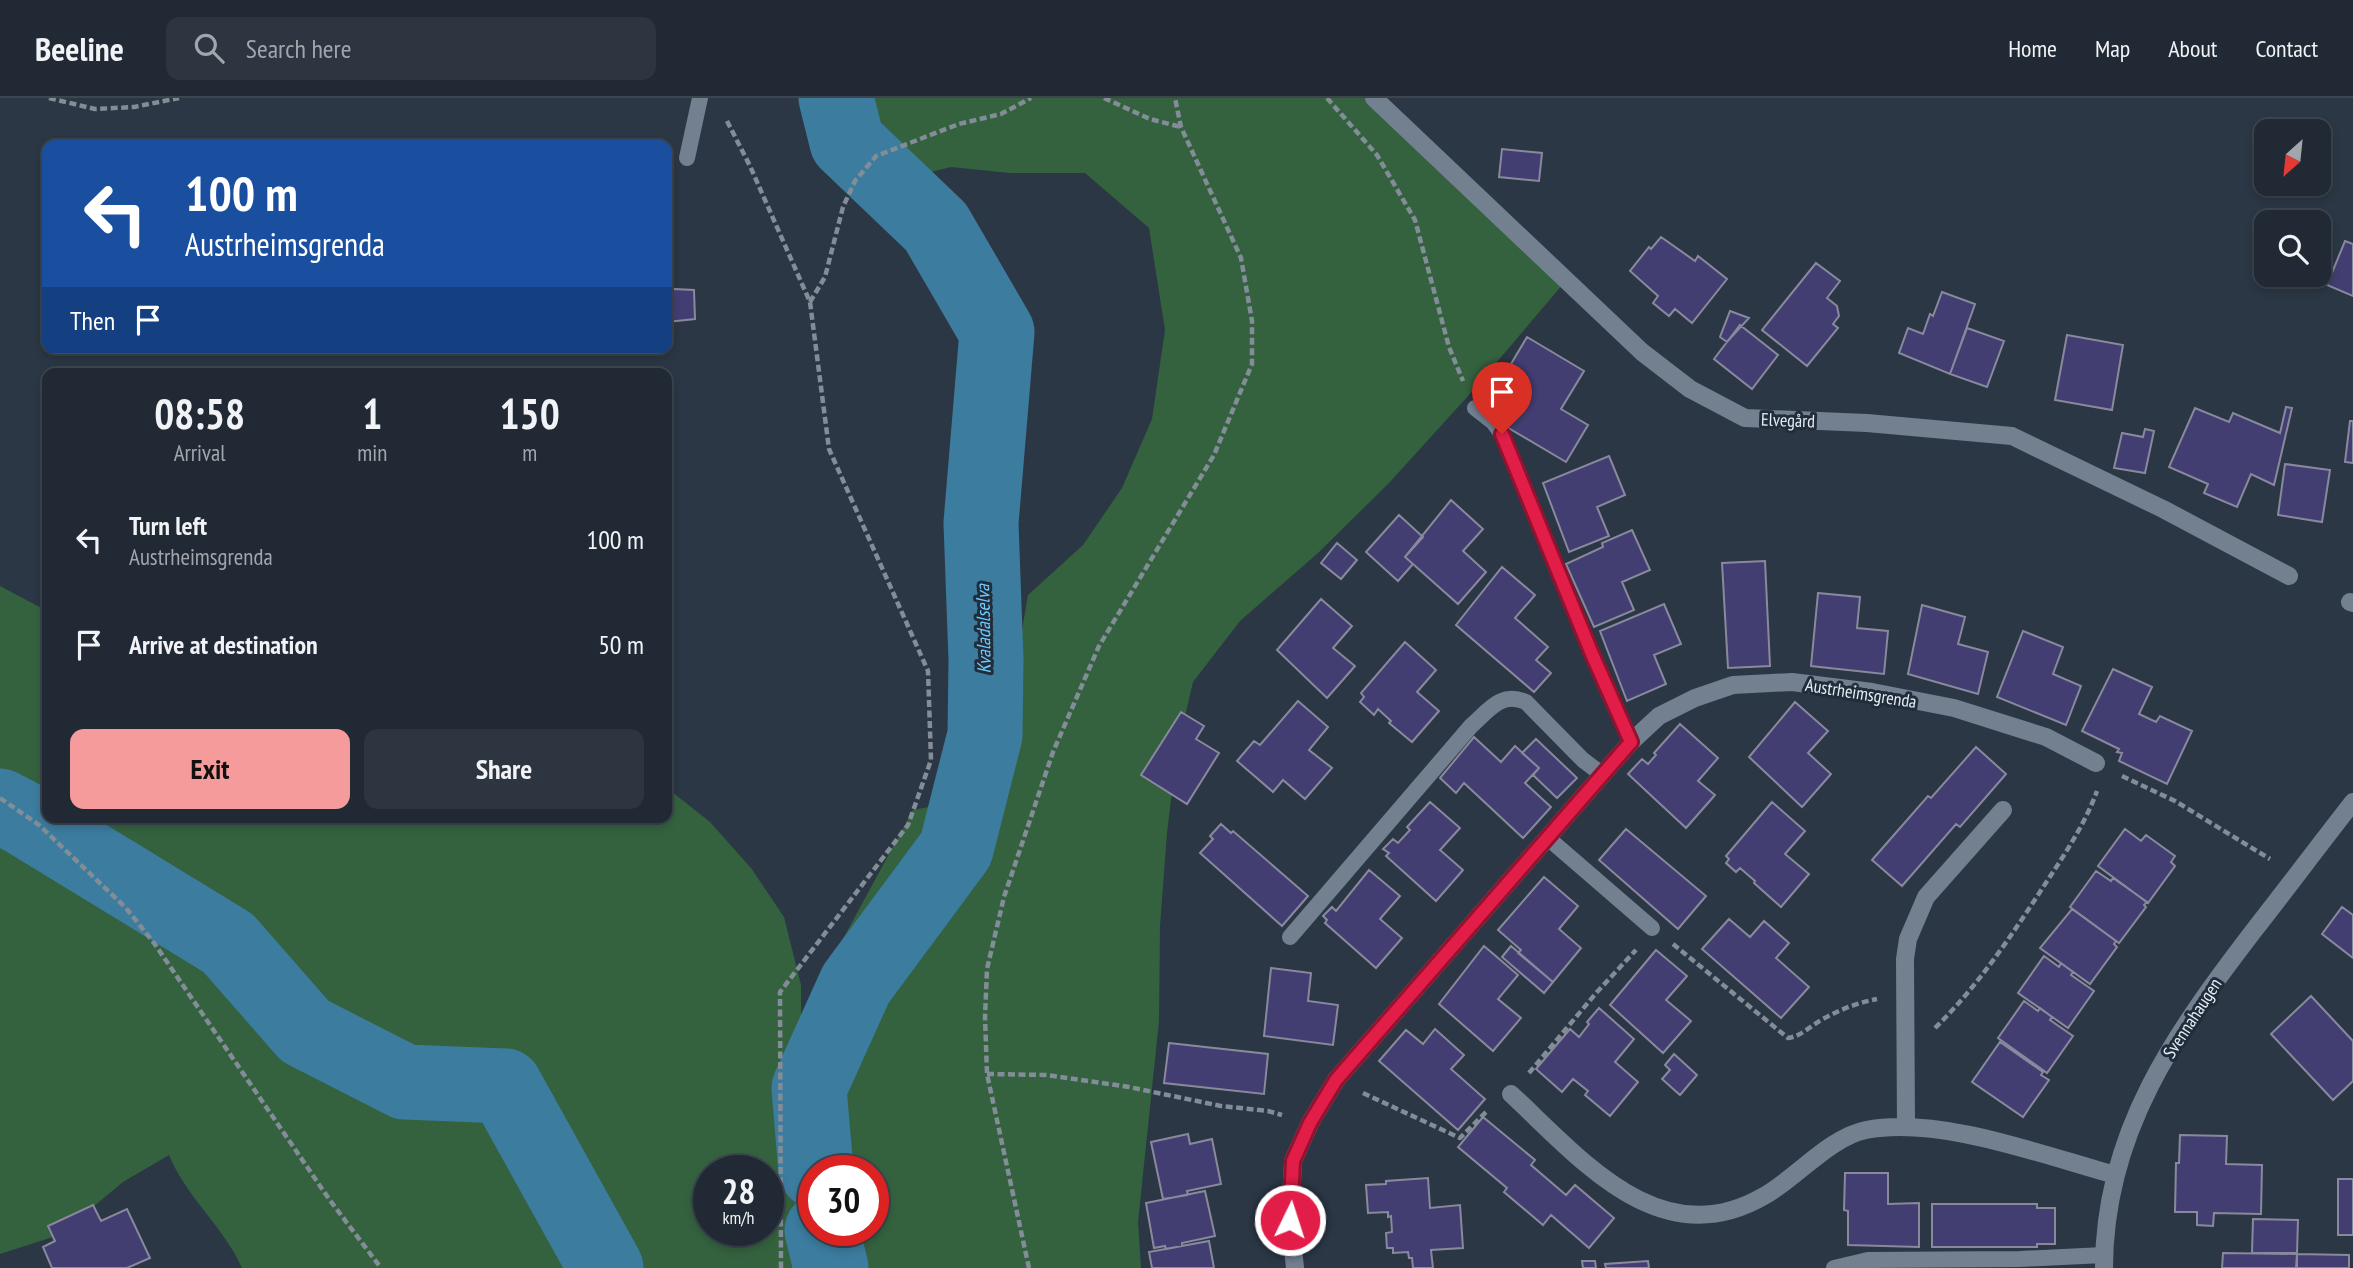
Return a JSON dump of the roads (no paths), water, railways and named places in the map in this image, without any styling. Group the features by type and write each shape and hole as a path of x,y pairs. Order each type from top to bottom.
{"street":[{"name":"Elvegård","path":"1374,98 1642,352 1701,395 1745,418 1867,423 2011,436 2163,509 2289,576"},
{"name":"Austrheimsgrenda","path":"1295,1268 1290,1220 1293,1161 1310,1123 1336,1080 1631,742 1659,716 1695,698 1734,685 1792,682 1872,692 1954,708 2046,737 2096,763"},
{"name":"Svennahaugen","path":"2104,1262 2106,1216 2115,1175 2144,1096 2178,1033 2353,802"},
{"path":"1906,1125 1905,997 1908,939 1926,897 2003,810"},
{"path":"1511,1094 1607,1182 1664,1211 1696,1217 1727,1211 1764,1196 1832,1146 1863,1130 1906,1125 1972,1135 2115,1175"}],"lane":[{"path":"687,158 701,98"},
{"path":"1475,408 1493,422 1502,434 1631,742"},
{"path":"1290,937 1471,726 1503,700 1514,697 1526,702 1583,760 1603,775"},
{"path":"1549,839 1652,928"},
{"path":"1834,1268 1868,1260 2104,1262"}],"waterway":[{"name":"Kvaladalselva","path":"815,1155 809,1088 856,984 956,849 985,735 986,660 981,523 997,332 936,227 847,142 836,98"},
{"path":"0,806 228,943 305,1031 405,1082 505,1086 606,1268"},
{"name":"Kvaladalselva","path":"826,1246 831,1268"}]}
